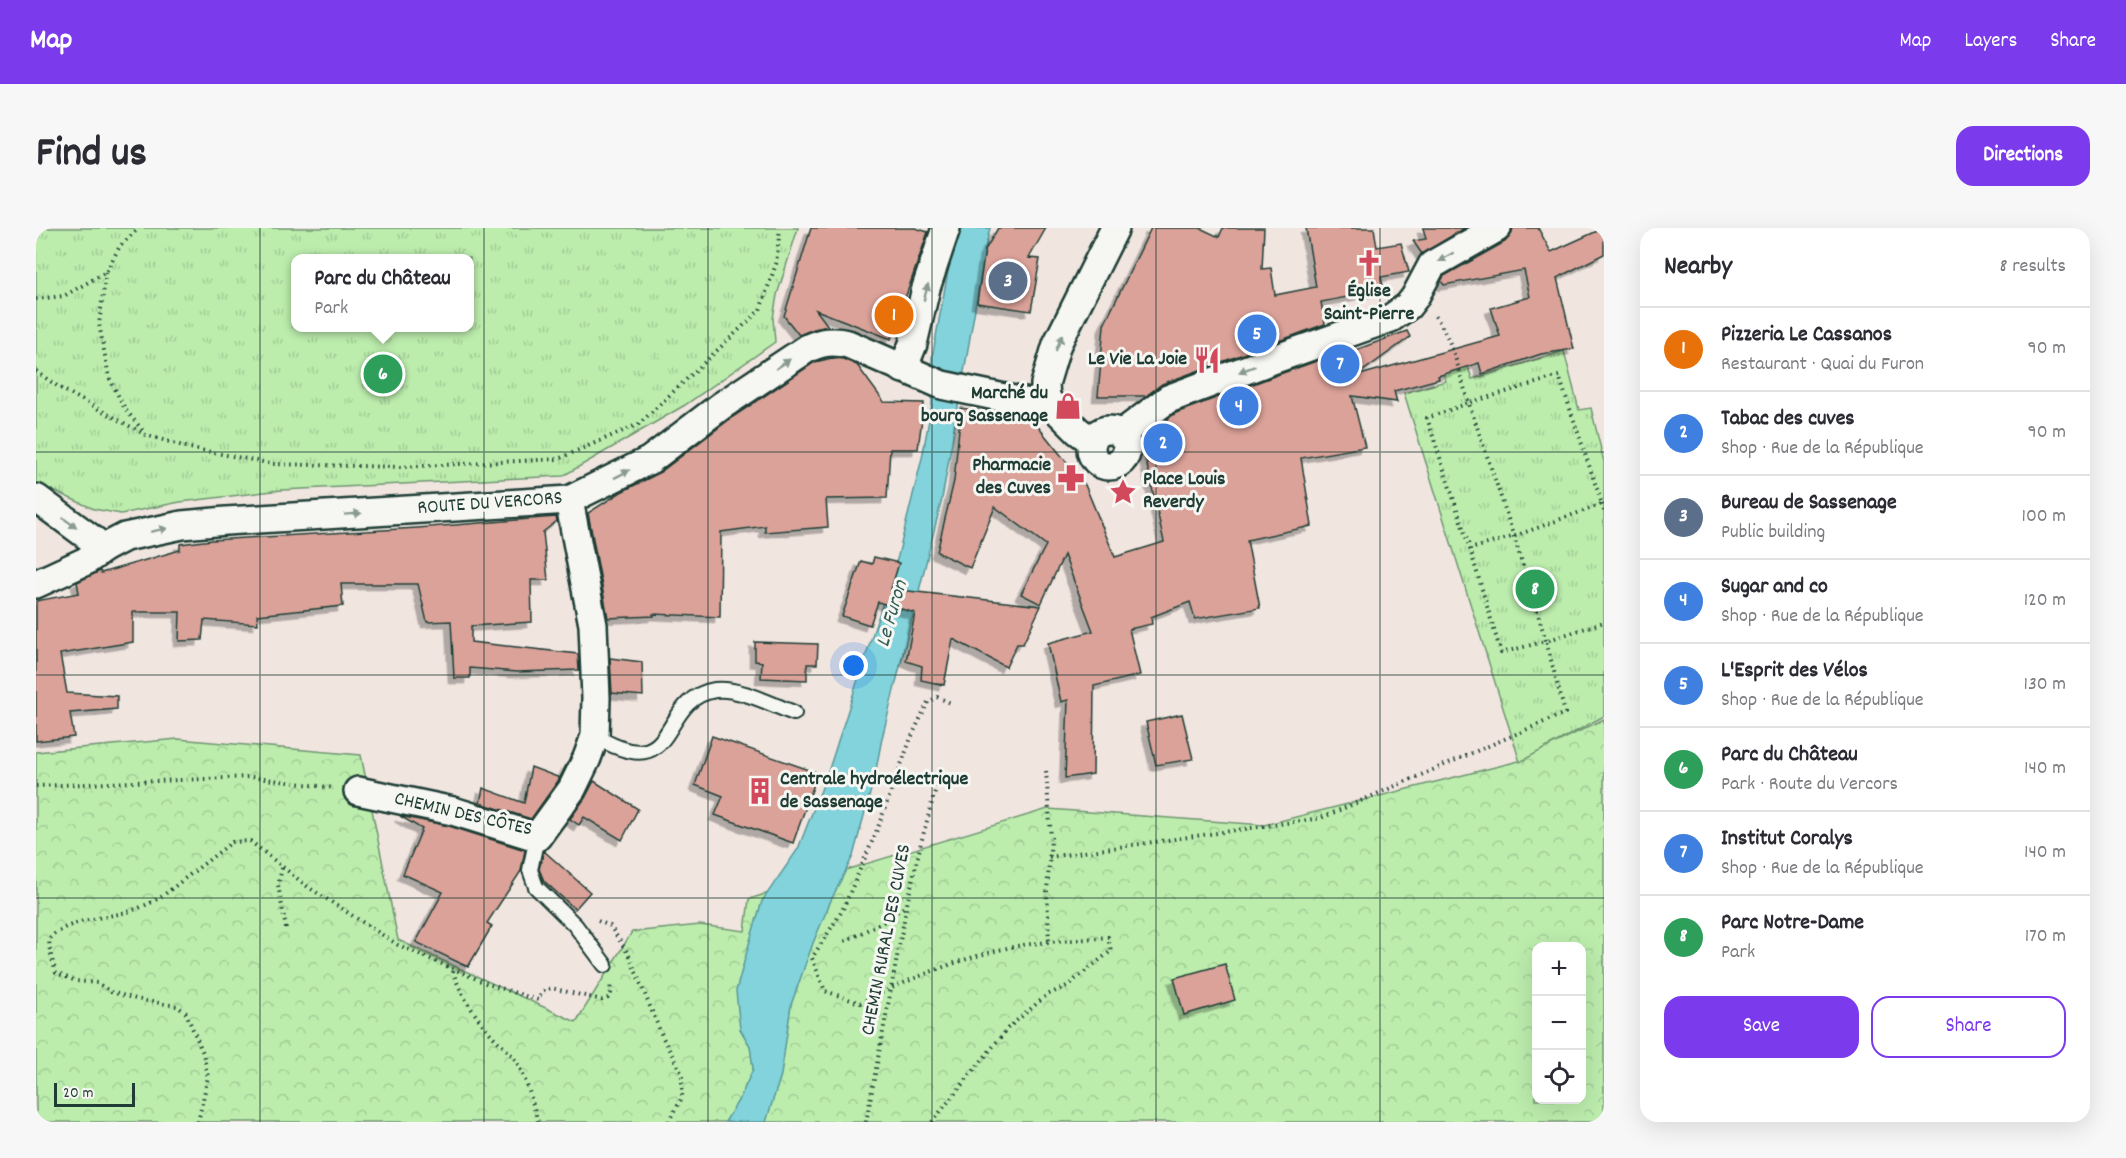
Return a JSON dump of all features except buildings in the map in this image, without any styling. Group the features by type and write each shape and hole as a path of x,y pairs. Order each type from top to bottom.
{"street":[{"path":"903,369 913,344 926,288 946,228"},
{"path":"1115,228 1057,344 1044,384 1046,399 1078,431 1092,441 1091,451 1096,461 1106,466 1116,465 1127,454 1126,443 1120,434 1168,399 1392,318 1408,306 1415,297 1432,266 1497,228"},
{"name":"ROUTE DU VERCORS","path":"36,584 86,561 125,537 193,524 569,500 650,460 721,406 807,348 822,342 836,341 848,344 929,380 969,392 1029,403 1046,399"},
{"path":"36,498 104,548"},
{"name":"CHEMIN DES CÔTES","path":"358,791 453,812 537,837 572,789 595,736 596,698 593,625 569,500"}],"lane":[{"path":"595,736 621,751 641,753 657,746 697,695 717,690 735,691 794,713"},
{"path":"537,837 530,870 536,887 575,925 604,965"}],"path":[{"path":"139,228 120,246 106,272 99,324 109,376 125,409 146,435"},
{"path":"36,371 60,388 146,435 190,448 273,464 401,467 558,459 639,424 760,310 776,264 780,228"},
{"path":"36,299 64,296 106,272"},
{"path":"1049,857 1321,818 1565,713 1515,536 1445,330 1428,308 1415,297"},
{"path":"1604,511 1559,376 1427,418 1501,653 1604,622"},
{"path":"1470,549 1515,536 1602,504"},
{"path":"932,1122 1008,1028 1047,995 1067,986 1111,951 1108,937 1004,948 957,962 892,987 860,1003 825,991 812,958 842,911 875,835 910,738 928,702 938,697 953,704"},
{"name":"CHEMIN RURAL DES CUVES","path":"866,1122 908,904 921,843 942,765"},
{"path":"1046,771 1051,838 1047,891 1049,943"},
{"path":"36,786 250,777 358,791"},
{"path":"198,1122 208,1077 203,1053 186,1013 177,1006 136,999 111,992 97,983 76,981 56,973 49,939 56,931 71,924 125,912 155,901 232,842 250,840 308,887 398,945 453,970 525,996 538,1000 542,992 551,988 602,1000 608,998 611,993 604,965"},
{"path":"282,868 278,885 285,928"},
{"path":"844,941 883,922 908,904"},
{"path":"575,925 592,919 610,926 628,953 663,1038 682,1074 682,1098 668,1122"},
{"path":"453,970 458,985 479,1019 515,1059 528,1089 538,1122"}],"green space":[{"path":"36,228 798,228 777,295 773,318 775,342 685,405 563,476 282,490 180,502 121,514 94,509 36,483"},
{"path":"1564,351 1579,410 1591,408 1604,462 1604,716 1520,762 1404,393 1446,381 1441,369 1466,360 1472,379"},
{"path":"1604,719 1604,1122 36,1122 36,752 178,739 361,755 398,940 576,1022 632,932 700,925 745,931 749,899 1048,809 1264,825 1519,761"}],"water":[{"name":"Le Furon","path":"956,228 990,228 942,499 882,738 875,775 853,856 813,943 791,1005 781,1075 766,1122 725,1122 741,1096 753,1069 750,1046 740,1029 736,991 762,901 798,849 828,772 898,556 922,458 932,404 932,358"}],"place":[{"name":"Église Saint-Pierre","path":"1369,263"},
{"name":"Bureau de Sassenage","path":"1008,281"},
{"name":"Pizzeria Le Cassanos","path":"894,315"},
{"name":"L'Esprit des Vélos","path":"1257,334"},
{"name":"Le Vie La Joie","path":"1207,360"},
{"name":"Institut Coralys","path":"1340,364"},
{"name":"Parc du Château","path":"383,374"},
{"name":"Marché du bourg Sassenage","path":"1068,406"},
{"name":"Sugar and co","path":"1239,406"},
{"name":"Tabac des cuves","path":"1163,443"},
{"name":"Pharmacie des Cuves","path":"1071,478"},
{"name":"Place Louis Reverdy","path":"1123,492"},
{"name":"Parc Notre-Dame","path":"1535,589"},
{"name":"Centrale hydroélectrique de Sassenage","path":"760,791"}]}
